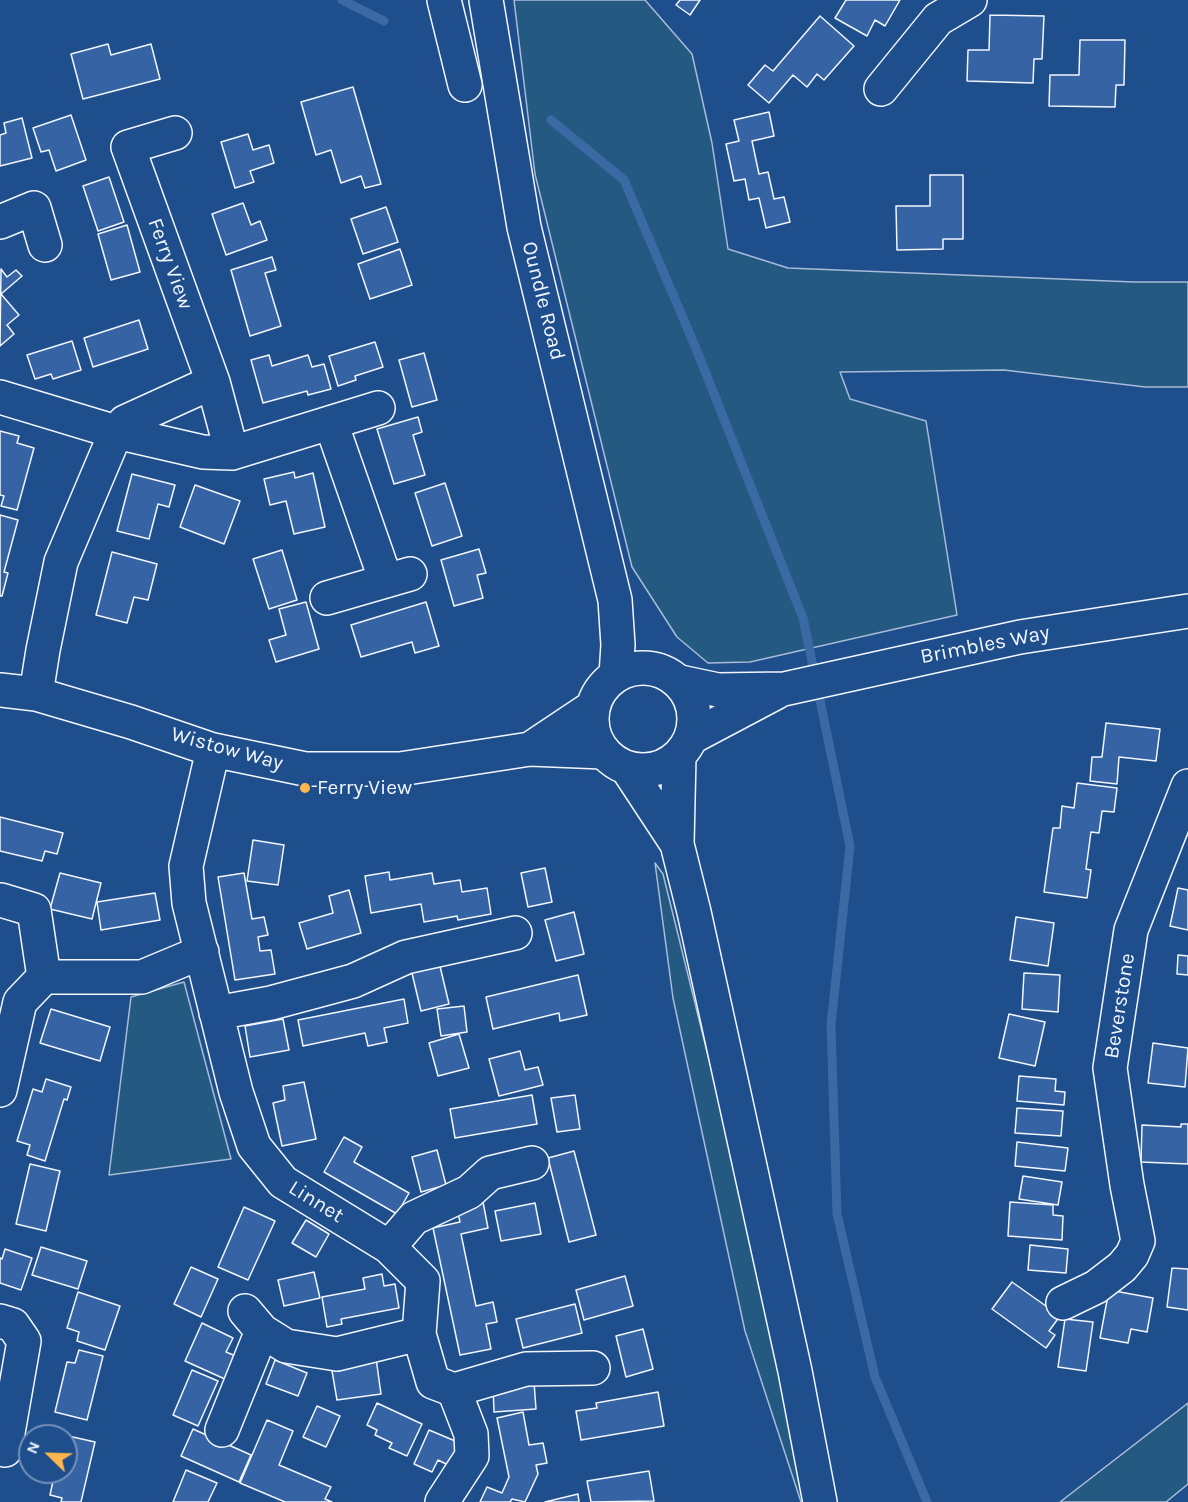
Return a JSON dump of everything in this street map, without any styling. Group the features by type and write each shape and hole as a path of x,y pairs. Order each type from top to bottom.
{"street":[{"path":"444,0 456,85 500,85"},
{"name":"Oundle Road","path":"486,0 524,227 615,600 618,645 616,675"},
{"path":"881,89 938,20 970,0"},
{"name":"Ferry View","path":"175,134 118,150 213,382 232,453"},
{"path":"0,222 34,208 45,245"},
{"path":"36,694 61,562 116,432 125,422 213,382"},
{"path":"0,397 116,432 203,452 232,453 378,408"},
{"path":"327,598 398,578 331,423"},
{"name":"Oundle Road","path":"615,600 669,676"},
{"name":"Brimbles Way","path":"669,676 718,690 784,689 939,653 1020,637 1188,611"},
{"path":"677,844 615,760 595,738 592,723 593,707 598,694 616,675 629,669 643,667 669,676 693,704 695,720 685,746 677,844 790,1348 820,1502"},
{"name":"Brimbles Way","path":"685,746 784,689"},
{"name":"Wistow Way","path":"0,690 36,694 131,722 213,750 305,769 400,769 530,749 615,760"},
{"name":"Wistow Way","path":"530,749 593,707"},
{"path":"615,760 640,771 655,769 668,765 685,746"},
{"name":"Linnet","path":"213,750 186,866 189,903 236,1092 254,1146 282,1182 389,1247 423,1281 418,1334 433,1382 454,1390"},
{"name":"Beverstone","path":"1063,1303 1096,1287 1122,1267 1132,1255 1138,1241 1127,1185 1110,1068 1131,930 1176,853 1188,786"},
{"path":"1,900 34,910 44,976"},
{"path":"216,1013 271,1003 353,981 406,957 515,933"},
{"path":"0,1088 20,1002 44,976 142,977 202,952"},
{"path":"389,1247 414,1218 469,1192 490,1173 532,1163"},
{"path":"0,1321 13,1325 24,1341 5,1450"},
{"path":"222,1430 253,1321 286,1346 338,1354 418,1334"},
{"path":"442,1502 472,1456 471,1434 454,1390 526,1369 593,1368"}],"shaded area":[{"path":"514,0 645,0 692,54 712,143 728,249 788,268 1134,282 1188,282 1188,387 1145,387 1004,370 840,372 850,399 926,421 957,615 750,662 708,663 677,637 632,567 535,174"},
{"path":"655,863 663,874 738,1177 804,1489 803,1502 801,1502 745,1331 673,998"},
{"path":"184,982 231,1159 109,1175 131,997"},
{"path":"1188,1403 1188,1484 1166,1502 1060,1502"}],"building":[{"path":"680,0 700,0 690,15 676,5"},
{"path":"846,0 900,0 885,26 875,20 867,36 835,18"},
{"path":"990,15 1044,16 1042,59 1034,59 1033,83 967,81 968,50 989,50"},
{"path":"820,16 854,46 824,80 817,74 807,87 793,75 769,103 748,85 765,65 773,71"},
{"path":"1080,40 1125,40 1124,85 1116,85 1115,107 1049,106 1050,75 1079,75"},
{"path":"108,44 111,55 151,44 160,79 83,99 71,54"},
{"path":"353,87 381,184 365,188 361,176 341,183 331,150 316,155 301,102"},
{"path":"769,112 774,136 752,141 759,174 768,172 774,199 784,197 790,222 766,228 759,198 749,200 745,179 734,181 726,144 739,141 734,120"},
{"path":"71,115 86,160 56,171 49,150 41,152 33,128"},
{"path":"22,118 32,158 0,166 0,135 6,133 4,123"},
{"path":"248,134 253,150 269,145 274,163 250,171 254,182 235,188 221,142"},
{"path":"930,175 963,175 963,239 943,239 943,249 897,250 896,206 930,206"},
{"path":"109,177 124,222 98,231 83,186"},
{"path":"243,203 251,225 260,221 267,240 226,255 212,214"},
{"path":"386,207 398,242 363,254 351,219"},
{"path":"127,225 140,272 111,280 98,234"},
{"path":"400,249 412,285 370,299 358,264"},
{"path":"272,257 276,270 265,273 281,326 250,336 231,270"},
{"path":"1,269 7,277 16,270 22,276 1,294 19,315 7,325 14,334 0,346"},
{"path":"139,320 148,349 93,367 84,338"},
{"path":"72,341 81,370 53,379 51,374 35,379 27,355"},
{"path":"375,342 383,367 355,376 356,380 338,386 329,356"},
{"path":"424,353 437,400 412,407 399,360"},
{"path":"269,355 272,366 308,355 312,367 324,364 331,389 308,395 307,391 263,403 251,360"},
{"path":"418,417 422,432 413,435 425,475 394,484 377,429"},
{"path":"0,431 19,436 17,443 34,448 17,510 1,506 4,496 0,495"},
{"path":"294,472 295,478 313,473 325,527 294,534 286,501 270,505 264,479"},
{"path":"132,474 175,485 169,507 158,504 149,539 117,531"},
{"path":"445,483 462,536 432,546 415,493"},
{"path":"195,485 240,501 224,544 180,527"},
{"path":"0,515 18,520 4,572 8,573 2,596 0,596"},
{"path":"479,549 486,573 477,575 483,598 454,606 441,560"},
{"path":"282,550 297,600 269,609 253,559"},
{"path":"112,552 157,564 148,600 134,597 127,623 96,615"},
{"path":"306,602 319,649 276,662 269,640 286,635 279,609"},
{"path":"426,602 439,646 415,653 412,642 361,657 351,625"},
{"path":"1106,723 1160,729 1156,761 1119,757 1117,784 1090,781 1092,757 1102,757"},
{"path":"1077,783 1117,788 1114,812 1102,811 1099,833 1091,832 1086,869 1091,870 1087,898 1044,892 1053,828 1060,828 1062,806 1074,808"},
{"path":"0,817 63,833 57,854 45,851 42,861 0,851"},
{"path":"253,840 284,845 278,885 247,881"},
{"path":"545,868 552,902 528,907 521,873"},
{"path":"389,872 390,880 432,873 434,884 460,880 462,892 487,888 491,914 458,920 457,916 424,922 421,904 371,913 365,876"},
{"path":"60,873 101,883 92,919 50,909"},
{"path":"244,873 252,919 264,917 268,935 258,937 260,951 271,950 275,974 235,980 218,877"},
{"path":"1178,888 1188,890 1188,930 1170,926"},
{"path":"349,890 361,933 307,949 299,923 333,913 329,896"},
{"path":"155,893 160,920 101,930 97,902"},
{"path":"574,912 584,954 556,961 545,920"},
{"path":"1016,917 1054,923 1048,966 1010,960"},
{"path":"1178,955 1188,956 1188,975 1177,974"},
{"path":"439,962 449,1004 421,1011 411,969"},
{"path":"1024,973 1060,975 1058,1012 1022,1009"},
{"path":"578,975 587,1015 560,1021 559,1013 493,1029 486,997"},
{"path":"404,999 408,1023 384,1028 387,1042 368,1046 365,1033 303,1046 298,1020"},
{"path":"464,1006 467,1032 441,1036 437,1009"},
{"path":"51,1009 110,1027 100,1061 40,1043"},
{"path":"1009,1014 1045,1022 1035,1066 999,1058"},
{"path":"283,1019 289,1050 250,1057 245,1026"},
{"path":"459,1034 469,1068 438,1076 429,1043"},
{"path":"1153,1043 1188,1048 1185,1087 1148,1083"},
{"path":"520,1051 525,1070 538,1067 543,1085 499,1096 489,1059"},
{"path":"1019,1076 1056,1079 1055,1091 1065,1092 1064,1105 1017,1101"},
{"path":"46,1079 71,1087 67,1100 64,1099 45,1161 27,1155 30,1145 17,1141 33,1089 42,1092"},
{"path":"304,1082 316,1139 282,1146 273,1103 285,1100 283,1086"},
{"path":"532,1095 537,1124 455,1138 450,1109"},
{"path":"575,1095 580,1129 557,1132 551,1098"},
{"path":"1017,1108 1063,1111 1061,1136 1015,1133"},
{"path":"1181,1124 1188,1124 1188,1164 1141,1162 1142,1125 1181,1127"},
{"path":"344,1137 362,1147 354,1162 409,1193 397,1214 324,1172"},
{"path":"1017,1142 1068,1148 1065,1171 1015,1166"},
{"path":"437,1150 446,1185 421,1192 412,1157"},
{"path":"574,1151 596,1235 569,1242 548,1158"},
{"path":"30,1164 60,1171 46,1231 16,1224"},
{"path":"1023,1176 1062,1182 1058,1205 1019,1199"},
{"path":"483,1202 488,1228 461,1234 476,1306 493,1302 497,1322 486,1324 491,1349 460,1355 433,1228 460,1222 457,1208"},
{"path":"1010,1202 1053,1205 1053,1215 1063,1216 1062,1240 1008,1236"},
{"path":"535,1203 541,1234 501,1241 495,1211"},
{"path":"244,1207 275,1221 248,1280 218,1267"},
{"path":"306,1220 329,1234 316,1257 292,1243"},
{"path":"1030,1245 1068,1249 1066,1273 1028,1270"},
{"path":"41,1247 87,1261 78,1289 32,1275"},
{"path":"5,1249 32,1258 21,1290 0,1283 0,1258 2,1259"},
{"path":"191,1267 218,1279 201,1317 174,1304"},
{"path":"1172,1268 1188,1269 1188,1310 1167,1307"},
{"path":"314,1272 320,1298 284,1306 278,1280"},
{"path":"382,1274 384,1286 395,1284 399,1308 341,1319 342,1324 327,1327 322,1297 365,1289 363,1278"},
{"path":"625,1276 633,1306 584,1320 576,1290"},
{"path":"1012,1282 1060,1316 1049,1331 1055,1335 1046,1348 992,1309"},
{"path":"1109,1290 1153,1298 1147,1332 1131,1329 1128,1343 1100,1338"},
{"path":"78,1292 120,1306 105,1350 77,1341 79,1332 67,1328"},
{"path":"575,1304 582,1333 523,1348 516,1319"},
{"path":"1065,1319 1093,1322 1086,1371 1058,1367"},
{"path":"202,1323 233,1338 226,1352 238,1357 227,1380 185,1361"},
{"path":"643,1329 653,1369 626,1377 616,1336"},
{"path":"79,1350 103,1356 87,1420 55,1412 67,1362 75,1363"},
{"path":"376,1358 381,1394 337,1400 331,1365"},
{"path":"275,1360 307,1373 298,1396 266,1384"},
{"path":"192,1370 218,1381 198,1426 173,1415"},
{"path":"534,1382 536,1409 494,1412 493,1385"},
{"path":"658,1392 664,1426 581,1440 576,1411 597,1408 596,1403"},
{"path":"377,1403 422,1424 407,1456 389,1448 392,1443 375,1435 377,1430 367,1425"},
{"path":"317,1406 340,1416 326,1447 303,1437"},
{"path":"523,1412 529,1445 543,1443 547,1463 536,1465 538,1474 525,1502 512,1499 510,1502 480,1502 487,1487 502,1493 509,1477 497,1418"},
{"path":"267,1420 293,1431 279,1465 331,1487 325,1499 332,1502 285,1502 240,1483"},
{"path":"193,1429 251,1455 239,1482 181,1456"},
{"path":"429,1430 460,1443 450,1466 438,1460 432,1472 414,1464"},
{"path":"78,1438 95,1442 81,1502 61,1502 62,1498 50,1495 52,1484 78,1484"},
{"path":"186,1470 217,1483 208,1502 173,1502"},
{"path":"649,1471 654,1501 591,1502 587,1481"},
{"path":"578,1494 579,1502 545,1502"}],"waterway":[{"path":"342,0 384,21"},
{"path":"551,120 624,180 695,346 803,618 850,846 831,1025 837,1214 875,1377 927,1502"}],"place":[{"name":"Ferry View","path":"305,788"}]}
